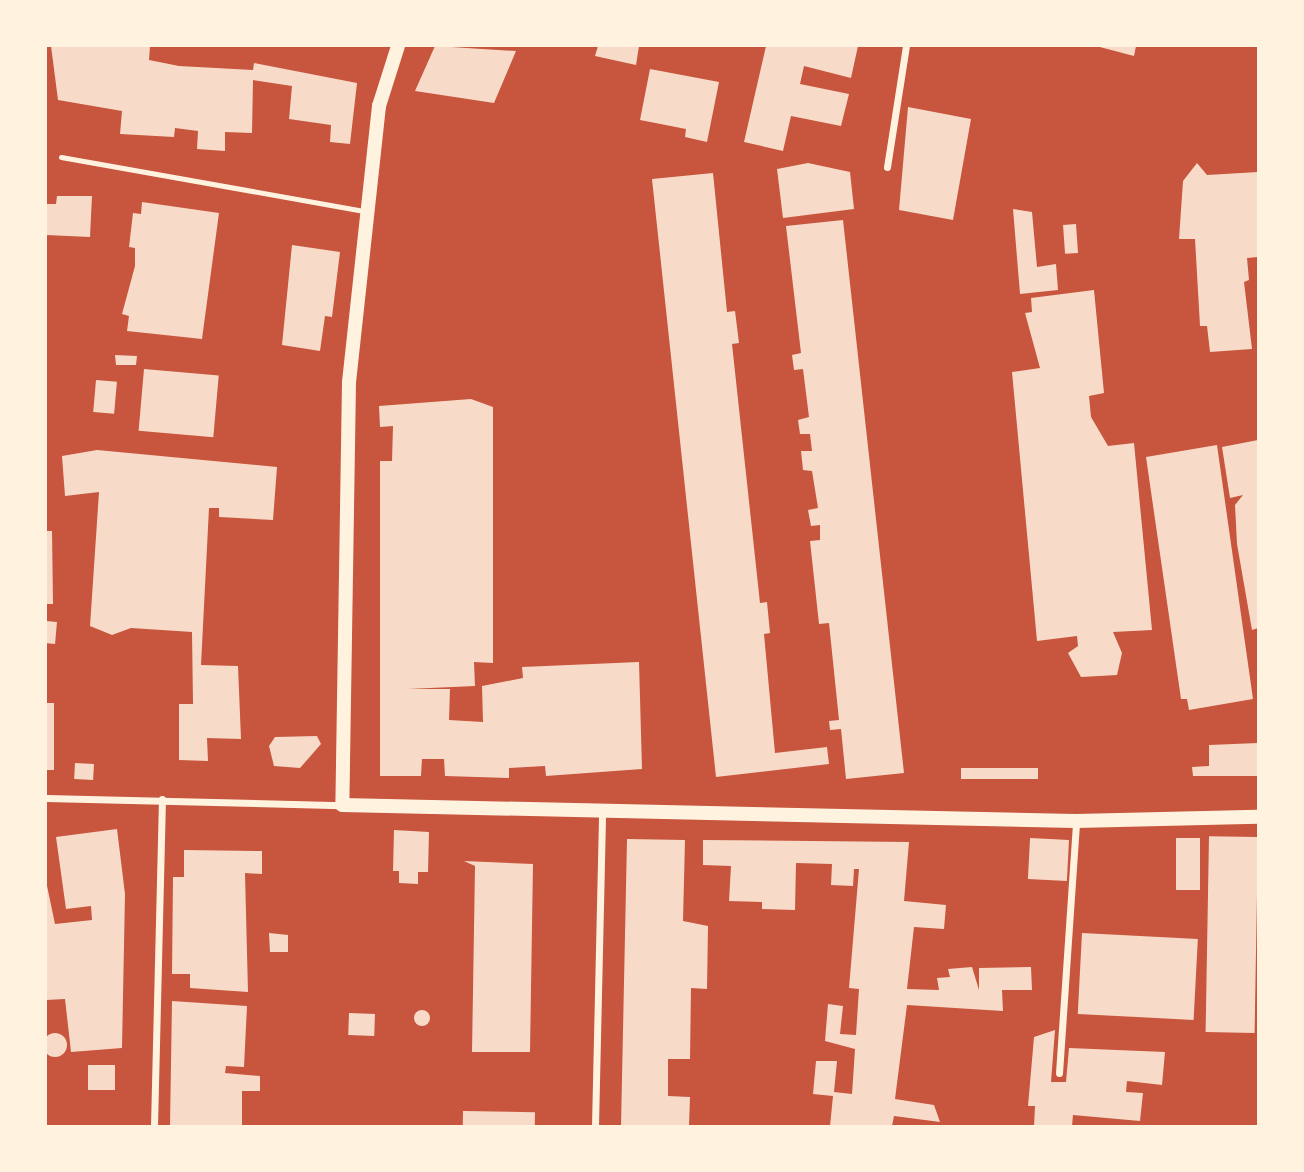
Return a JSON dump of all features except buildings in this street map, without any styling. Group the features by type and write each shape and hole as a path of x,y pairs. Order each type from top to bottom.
{"main road":[{"path":"398,46 379,106 365,211 349,382 342,805 1076,821 1258,817"}],"street":[{"path":"887,167 906,46"},
{"path":"46,798 342,805"},
{"path":"154,1126 162,799"},
{"path":"595,1126 602,811"},
{"path":"1059,1073 1076,821"}],"lane":[{"path":"61,157 365,211"}]}
